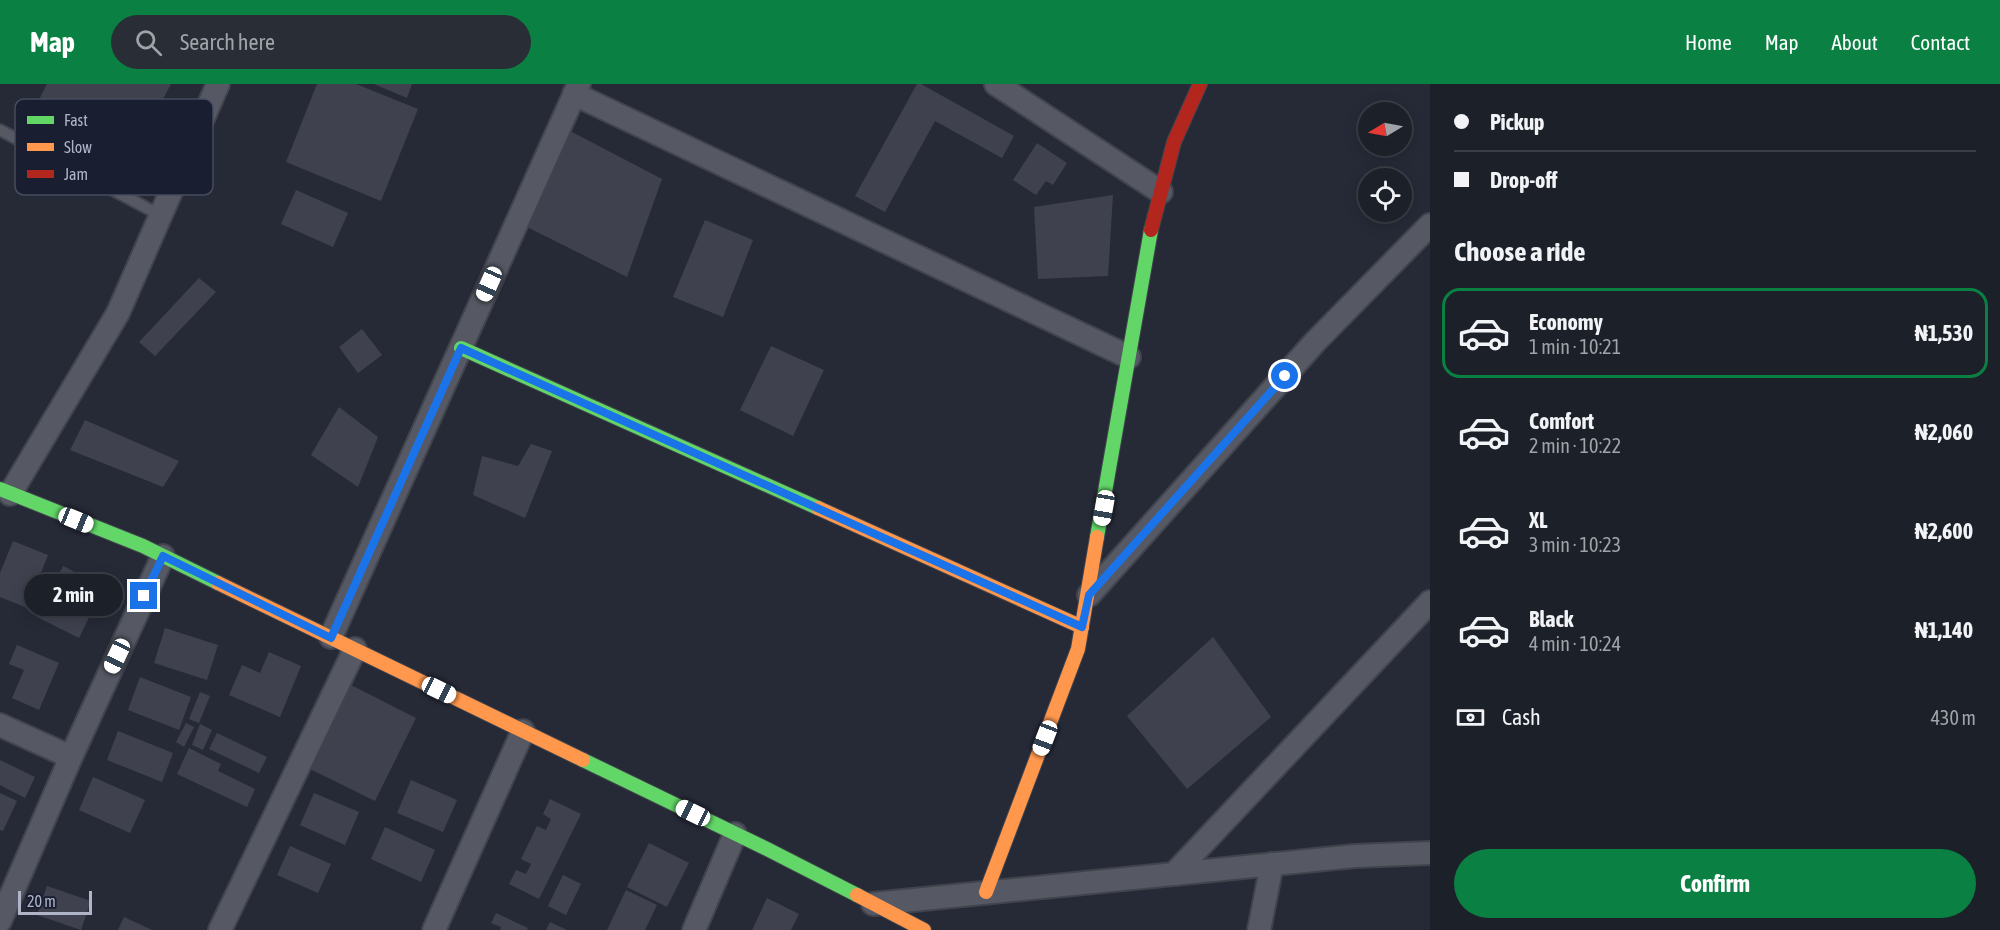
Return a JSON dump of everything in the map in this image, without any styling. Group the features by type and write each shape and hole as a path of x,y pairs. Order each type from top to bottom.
{"street":[{"path":"212,99 219,84"},
{"path":"996,84 1161,192"},
{"path":"986,892 1078,649 1151,228 1174,142 1200,84"},
{"path":"331,638 576,89 1129,357"},
{"path":"169,195 118,313 5,491 163,556 735,834 924,930"},
{"path":"1089,595 1315,342 1430,225"},
{"path":"461,348 1082,627"},
{"path":"0,921 71,757 163,556"},
{"path":"1174,874 1430,602"},
{"path":"220,930 355,649"},
{"path":"0,725 71,757"},
{"path":"434,930 523,731"},
{"path":"694,930 735,834"},
{"path":"873,904 1355,856 1430,853"},
{"path":"1259,930 1272,864"}],"lane":[{"path":"0,130 15,138"},
{"path":"122,195 160,215"}],"building":[{"path":"47,84 171,84 163,99 39,99"},
{"path":"317,84 356,84 418,109 381,201 286,162"},
{"path":"374,84 412,84 407,98"},
{"path":"917,84 921,84 1014,136 1002,158 935,121 885,212 855,196"},
{"path":"570,131 662,179 627,277 523,225"},
{"path":"1037,143 1067,163 1053,185 1046,181 1036,195 1013,180"},
{"path":"296,190 348,213 333,247 281,224"},
{"path":"1113,195 1108,276 1038,279 1034,207"},
{"path":"705,220 753,240 723,317 673,297"},
{"path":"199,278 216,292 155,356 139,342"},
{"path":"362,329 382,355 358,373 339,347"},
{"path":"771,346 824,370 793,436 740,410"},
{"path":"339,407 378,437 358,487 311,455"},
{"path":"85,420 179,461 163,487 70,450"},
{"path":"531,444 552,451 525,518 473,495 482,456 518,466"},
{"path":"13,541 48,555 27,608 0,597 0,573"},
{"path":"63,566 104,587 79,638 37,617"},
{"path":"165,628 218,645 207,680 154,663"},
{"path":"1213,637 1271,717 1187,789 1127,716"},
{"path":"17,645 59,663 39,710 12,698 24,670 9,664"},
{"path":"269,652 301,666 280,717 229,695 242,665 260,673"},
{"path":"140,677 191,697 179,730 128,710"},
{"path":"349,684 416,718 375,801 308,768"},
{"path":"200,692 210,696 199,723 189,719"},
{"path":"186,723 194,727 184,747 176,742"},
{"path":"200,724 212,730 203,750 192,745"},
{"path":"118,731 173,753 162,782 107,760"},
{"path":"217,733 267,757 259,773 209,749"},
{"path":"189,748 221,764 218,771 255,789 247,807 177,774"},
{"path":"0,760 35,777 25,798 0,785"},
{"path":"93,777 145,800 130,833 79,810"},
{"path":"411,780 457,800 443,832 397,813"},
{"path":"0,793 17,801 3,831 0,830"},
{"path":"314,793 359,812 345,845 300,825"},
{"path":"550,799 581,814 539,899 509,884 516,870 526,874 531,864 521,859 537,826 546,830 551,819 543,814"},
{"path":"385,827 435,850 421,882 371,859"},
{"path":"649,843 689,863 667,907 627,887"},
{"path":"290,846 331,864 318,893 277,875"},
{"path":"563,875 581,884 566,915 548,906"},
{"path":"47,886 91,901 81,930 37,915"},
{"path":"626,890 657,905 645,930 607,930"},
{"path":"767,898 799,914 791,930 752,930"},
{"path":"496,913 528,928 527,930 500,930 501,927 491,923"},
{"path":"124,917 152,930 118,930"},
{"path":"550,922 567,930 546,930"}],"traffic: fast":[{"path":"1097,537 1151,230"},
{"path":"461,348 818,508"},
{"path":"0,489 143,546 218,583"},
{"path":"583,760 857,895"}],"traffic: slow":[{"path":"818,508 1082,627"},
{"path":"986,892 1078,649 1097,537"},
{"path":"218,583 583,760"},
{"path":"857,895 924,930"}],"traffic: jam":[{"path":"1151,230 1174,142 1200,84"}],"route":[{"path":"144,596 163,556 331,638 461,348 1082,627 1089,595 1285,376"}]}
